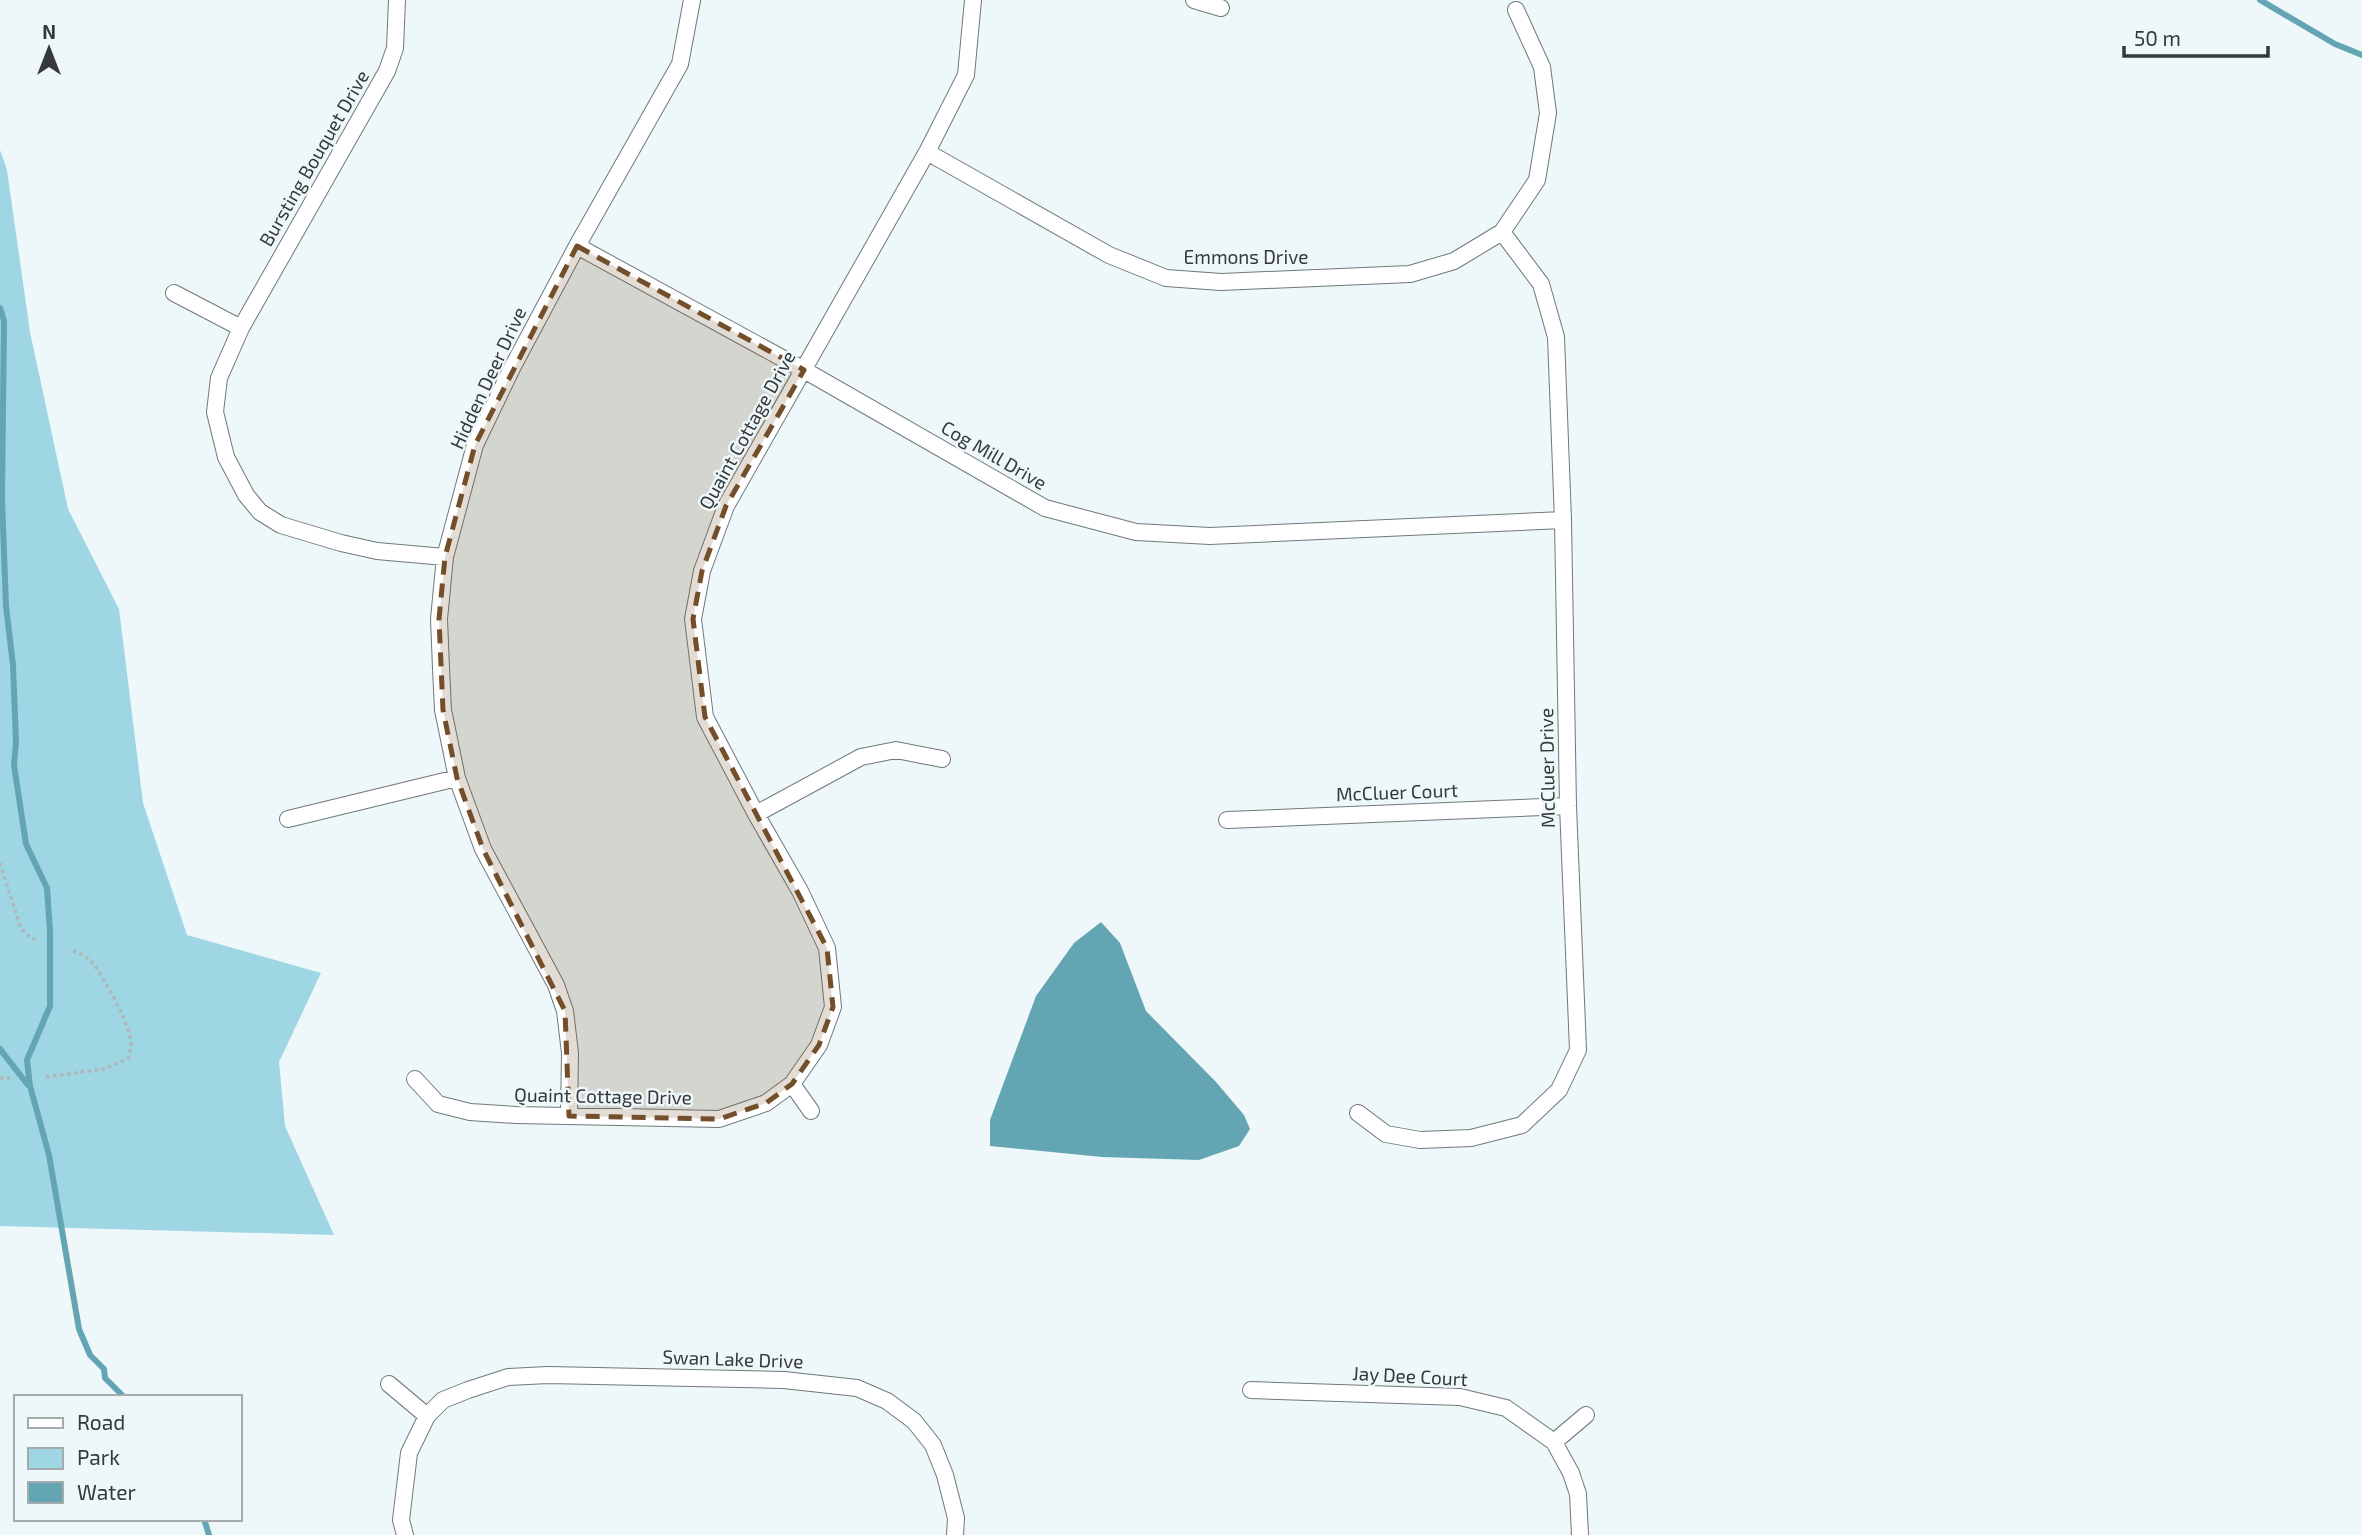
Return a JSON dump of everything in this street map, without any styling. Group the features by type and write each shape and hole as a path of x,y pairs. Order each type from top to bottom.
{"street":[{"name":"Bursting Bouquet Drive","path":"397,0 395,48 387,71 241,328 219,378 215,412 226,457 246,495 260,512 281,524 341,543 377,551 445,557"},
{"name":"Hidden Deer Drive","path":"569,1116 570,1053 565,1010 556,985 484,849 457,778 443,710 439,619 445,557 475,445 512,368 577,246 680,64 692,0"},
{"name":"Quaint Cottage Drive","path":"415,1079 439,1104 459,1110 505,1114 719,1119 766,1103 792,1084 818,1045 833,1007 827,948 800,891 705,717 693,619 702,571 726,506 927,152 966,75 973,0"},
{"path":"1194,0 1221,8"},
{"path":"1503,232 1537,180 1548,113 1542,67 1516,10"},
{"name":"Emmons Drive","path":"927,152 1109,255 1166,278 1221,282 1410,274 1454,261 1503,232"},
{"name":"McCluer Drive","path":"1358,1113 1386,1134 1420,1140 1471,1138 1522,1125 1559,1090 1578,1050 1568,806 1563,520 1556,337 1541,284 1503,232"},
{"name":"Cog Mill Drive","path":"577,246 804,370 1045,508 1136,532 1210,536 1563,520"},
{"path":"174,293 241,328"},
{"path":"756,814 861,757 896,750 942,759"},
{"path":"288,819 457,778"},
{"name":"McCluer Court","path":"1227,820 1568,806"},
{"path":"792,1084 811,1111"},
{"name":"Swan Lake Drive","path":"405,1535 401,1520 409,1453 428,1416 443,1400 508,1377 548,1375 771,1380 857,1388 887,1401 914,1422 933,1446 945,1475 956,1518 955,1535"},
{"path":"390,1384 428,1416"},
{"name":"Jay Dee Court","path":"1251,1390 1461,1397 1506,1408 1554,1442"},
{"path":"1580,1535 1578,1494 1571,1473 1554,1442 1586,1415"}],"path":[{"path":"0,863 20,926 35,940"},
{"path":"46,1077 105,1069 128,1058 131,1049 130,1036 93,963 69,950"},
{"path":"0,1078 10,1078"}],"highlighted area":[{"path":"577,246 804,370 726,506 702,571 693,619 705,717 827,948 833,1007 819,1045 792,1084 766,1103 719,1119 569,1116 565,1011 483,849 457,778 443,710 439,619 445,557 475,445"}],"green space":[{"path":"0,150 7,170 30,332 68,509 119,609 143,803 187,935 321,973 279,1062 285,1126 334,1235 0,1226"}],"water":[{"path":"1101,922 1120,943 1146,1011 1216,1082 1244,1115 1250,1129 1239,1146 1199,1160 1102,1157 990,1146 990,1120 1036,996 1074,943"}],"waterway":[{"path":"2260,0 2335,44 2362,55"},
{"path":"0,308 4,321 2,499 6,606 13,665 16,742 14,765 26,844 47,888 50,932 50,1006 27,1060 30,1086 49,1155 79,1329 90,1355 104,1369 105,1378 122,1395"},
{"path":"0,1049 28,1085"},
{"path":"205,1521 209,1535"}]}
